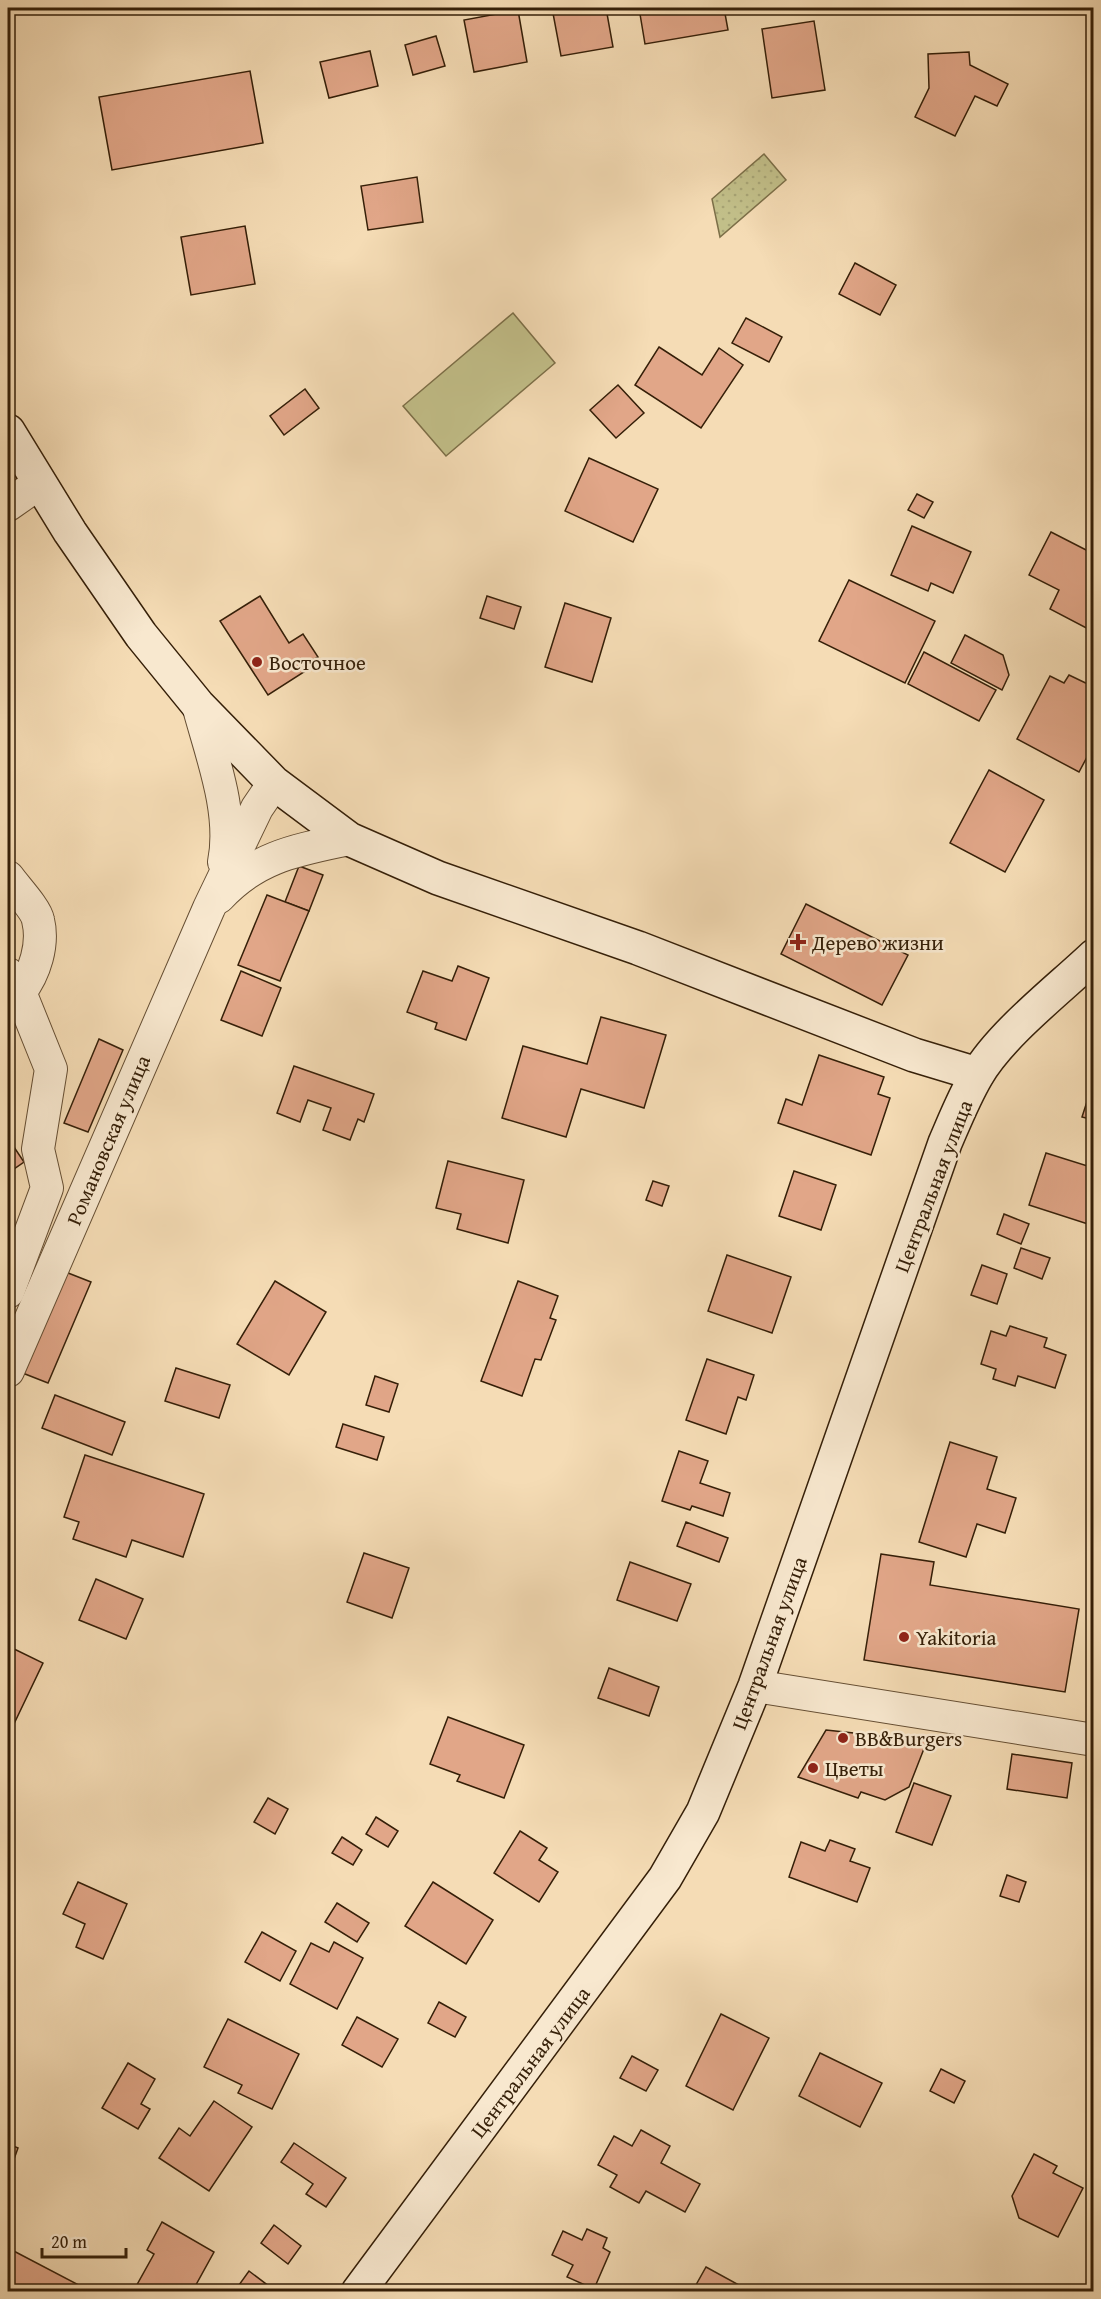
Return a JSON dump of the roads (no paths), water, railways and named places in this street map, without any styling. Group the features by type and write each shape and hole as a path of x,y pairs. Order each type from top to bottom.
{"main road":[{"path":"8,431 38,484 141,635 198,705 274,783 349,839 438,878 638,948 914,1055 977,1074"},
{"name":"Центральная улица","path":"358,2292 665,1878 703,1812 755,1686 945,1143 977,1074 1004,1041 1094,956"}],"street":[{"path":"8,505 38,484"},
{"name":"Романовская улица","path":"198,705 223,802 227,827 227,846 222,868 208,908"},
{"name":"Романовская улица","path":"8,1371 208,908 257,808 274,783"},
{"name":"Романовская улица","path":"208,908 233,882 257,865 286,853 349,839"},
{"path":"8,877 39,918 39,952 29,981 14,983 51,1070 38,1149 47,1188 8,1292"},
{"path":"755,1686 1094,1740"}],"place":[{"name":"Восточное","path":"257,662"},
{"name":"Дерево жизни","path":"798,942"},
{"name":"Yakitoria","path":"904,1637"},
{"name":"BB&Burgers","path":"843,1738"},
{"name":"Цветы","path":"813,1768"}]}
